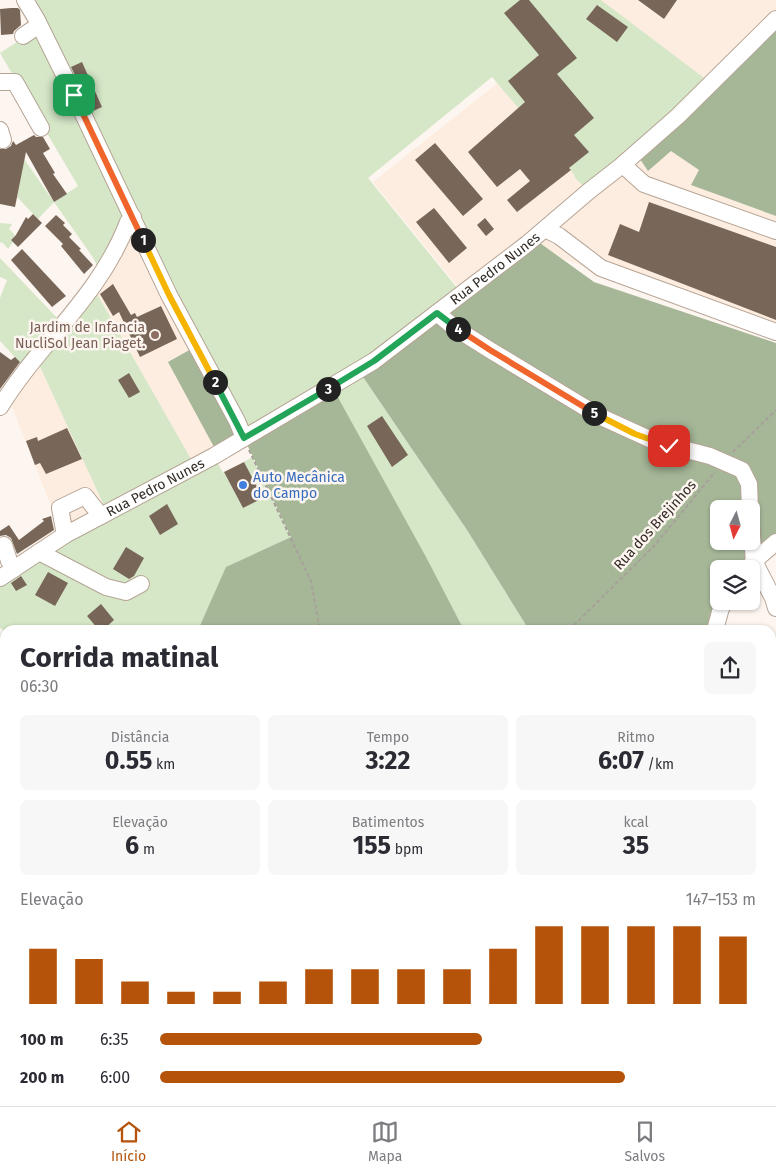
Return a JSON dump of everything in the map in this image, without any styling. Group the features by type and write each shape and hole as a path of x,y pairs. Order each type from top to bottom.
{"street":[{"path":"25,0 133,217 169,295 244,438"},
{"name":"Rua Pedro Nunes","path":"0,578 65,535 214,456 374,361 545,229 622,165 677,118 776,20"},
{"path":"23,36 39,25"},
{"path":"0,82 15,82 41,128"},
{"path":"622,165 644,184 776,231"},
{"path":"0,406 12,387 62,328 100,278 128,222 133,217"},
{"path":"545,229 559,236 601,268 776,332"},
{"path":"437,313 490,350 599,416 656,442 710,456 742,470 749,484 750,500"},
{"path":"65,535 60,508 85,496 101,516"},
{"path":"756,560 776,542"},
{"path":"4,545 9,561 14,569"},
{"path":"36,554 106,587 126,592 141,584"},
{"path":"36,554 89,585"},
{"path":"760,578 773,598 776,608"},
{"path":"716,625 720,610"}],"path":[{"name":"Rua dos Brejinhos","path":"574,625 655,545 724,462 776,410"},
{"path":"244,438 311,581 319,625"}],"shaded area":[{"path":"434,0 776,0 776,338 534,248 467,298 373,182 499,82"},
{"name":"Jardim de Infancia NucliSol Jean Piaget.","path":"128,222 244,438 195,466 93,287"},
{"path":"36,358 107,512 65,535 47,496 7,394"}],"green space":[{"path":"23,0 601,0 712,84 589,191 576,179 571,170 492,77 368,178 462,294 359,371 467,530 526,625 461,625 399,509 244,438 133,218 102,274 92,256 54,202 78,186 0,53 37,29"},
{"path":"776,19 776,216 691,185 699,170 671,151 648,171 636,153"},
{"path":"24,159 54,202 38,219 17,197"},
{"path":"0,223 12,224 9,229 15,235 8,249 2,242 0,243"},
{"path":"533,238 594,282 776,343 776,542 758,560 710,560 710,610 729,610 723,625 526,625 467,530 359,371"},
{"path":"0,258 59,320 44,337 40,338 37,342 38,345 22,365 0,341 0,298 7,280 0,277"},
{"path":"93,287 195,466 214,456 243,508 262,498 244,462 252,457 291,537 227,567 200,625 0,625 0,578 107,512 36,358"},
{"path":"193,348 237,433 214,447 168,362"},
{"path":"335,392 461,625 200,625 226,567 291,537 244,438"}],"building":[{"path":"520,0 529,0 577,58 557,74 594,118 574,135 589,152 569,168 571,170 517,212 507,200 530,181 520,169 497,187 468,152 525,102 508,81 539,55 504,13"},
{"path":"638,0 677,0 664,19"},
{"path":"597,5 628,27 617,42 586,19"},
{"path":"18,8 20,10 21,25 13,34 1,35 0,9"},
{"path":"82,62 102,107 93,111 71,67"},
{"path":"34,135 36,137 43,137 50,149 43,153 55,173 53,174 67,194 54,202 26,152 15,207 0,204 0,149 6,149 11,146 13,141 16,145"},
{"path":"435,143 483,199 463,216 415,160"},
{"path":"649,202 776,247 776,320 608,255 620,224 639,232"},
{"path":"434,208 467,248 449,263 416,222"},
{"path":"33,214 42,223 18,247 11,240 26,217 28,219"},
{"path":"56,215 65,223 63,225 72,234 69,237 93,265 84,274 61,246 63,244 45,226"},
{"path":"485,218 494,229 486,236 477,225"},
{"path":"22,249 66,296 52,307 11,260"},
{"path":"113,284 131,315 135,313 137,317 161,306 177,339 140,357 119,312 113,316 100,294"},
{"path":"0,352 11,360 15,357 20,362 0,389"},
{"path":"129,373 140,392 129,398 118,380"},
{"path":"382,416 408,455 392,467 367,426"},
{"path":"67,428 82,459 46,474 40,463 35,465 26,441 37,437 38,441"},
{"name":"Auto Mecânica do Campo","path":"244,462 263,498 243,508 224,472"},
{"path":"167,504 178,524 160,535 149,516"},
{"path":"51,516 54,530 17,554 11,538 6,535 0,536 0,531 9,525 19,540 44,521 42,519"},
{"path":"126,547 144,558 134,576 129,579 113,569"},
{"path":"48,572 68,583 55,606 35,595"},
{"path":"21,576 27,585 16,591 11,583"},
{"path":"101,604 114,620 108,625 95,625 87,616"}],"place":[{"name":"Jardim de Infancia NucliSol Jean Piaget.","path":"155,335"},
{"name":"Auto Mecânica do Campo","path":"243,485"}],"route":[{"path":"74,95 169,295 244,438 374,361 437,313 456,328 572,401 635,434 669,446"}]}
